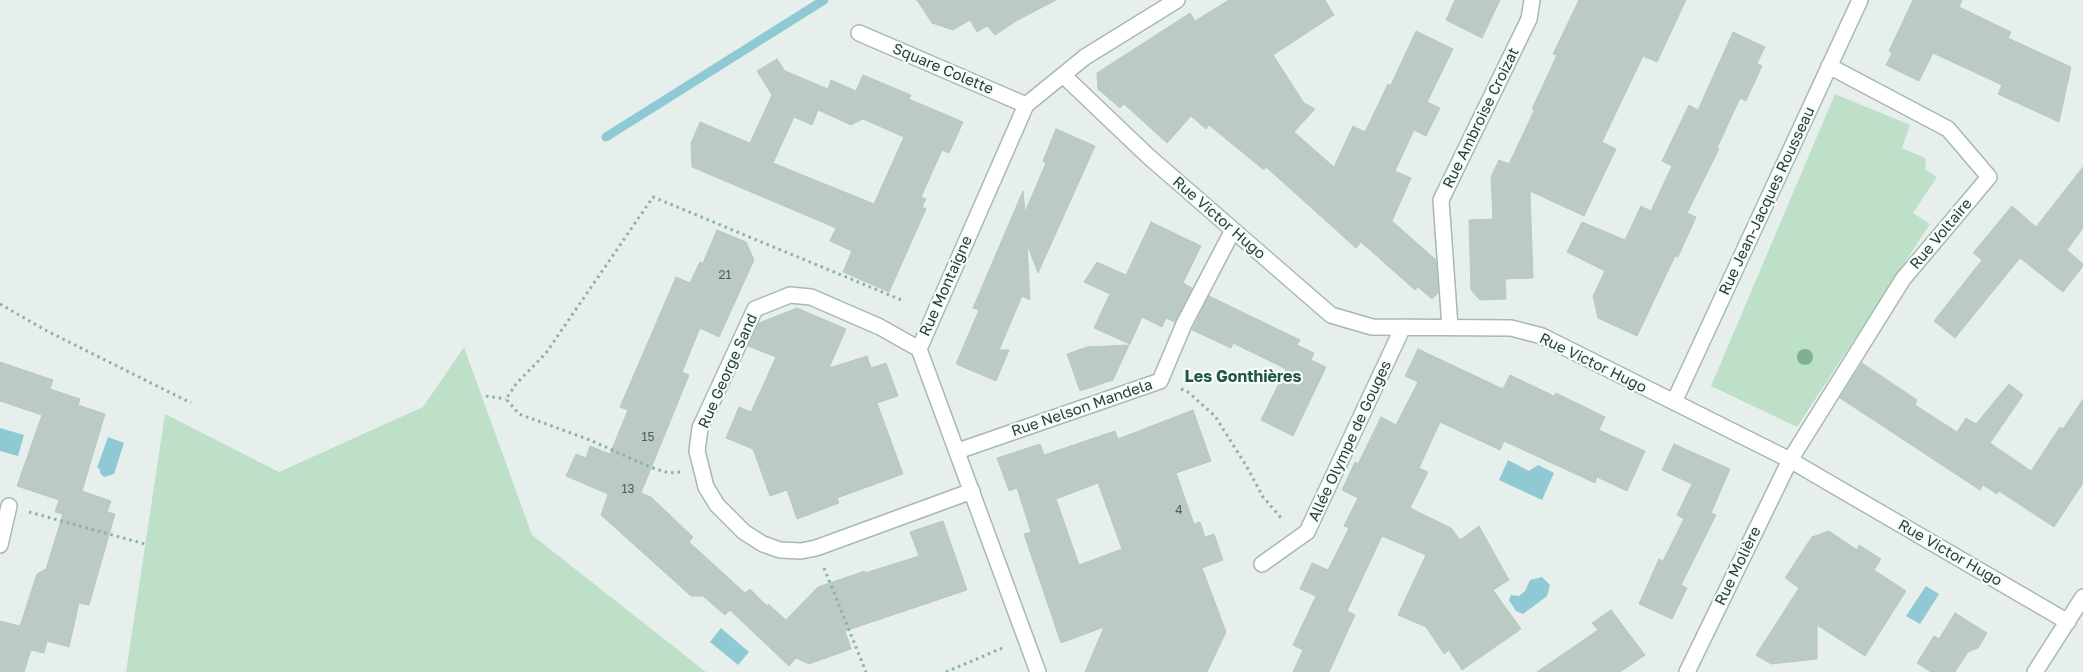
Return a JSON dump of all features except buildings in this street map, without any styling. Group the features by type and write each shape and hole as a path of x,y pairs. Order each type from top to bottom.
{"street":[{"name":"Rue Montaigne","path":"1038,672 919,349 1026,105 1085,57 1177,0"},
{"name":"Rue Ambroise Croizat","path":"1450,327 1441,200 1529,18 1532,0"},
{"name":"Rue Jean-Jacques Rousseau","path":"1674,402 1860,0"},
{"name":"Square Colette","path":"859,34 1026,105"},
{"name":"Rue Voltaire","path":"1790,460 1903,279 1989,177 1948,129 1829,66"},
{"name":"Rue Victor Hugo","path":"1063,75 1148,156 1331,316 1372,327 1511,328 1542,336 1790,460 2068,622"},
{"name":"Rue Nelson Mandela","path":"958,452 1160,381 1184,324 1233,230"},
{"name":"Rue George Sand","path":"919,349 880,327 812,297 790,295 755,309 700,428 697,450 700,469 706,487 717,505 744,532 763,544 780,550 802,551 816,548 972,491"},
{"name":"Allée Olympe de Gouges","path":"1262,564 1307,532 1403,327"},
{"name":"Rue Molière","path":"1687,672 1790,460"},
{"path":"0,545 10,506"},
{"path":"2035,672 2083,597"}],"path":[{"path":"506,399 516,384 546,353 653,197 904,301"},
{"path":"0,304 47,331 191,403"},
{"path":"1160,381 1188,392 1215,416 1247,467 1263,497 1281,519 1307,532"},
{"path":"486,396 506,399 519,414 590,440 650,467 669,473 700,469"},
{"path":"10,506 145,544"},
{"path":"816,548 866,672"},
{"path":"946,672 1026,637"}],"green space":[{"path":"1835,94 1910,125 1902,148 1925,158 1926,170 1937,177 1913,213 1930,224 1797,427 1711,386"},
{"path":"464,347 532,535 706,672 126,672 165,414 279,472 423,407"}],"water":[{"path":"0,428 24,435 18,456 0,451"},
{"path":"108,437 124,443 114,474 104,477 100,473 100,469 97,468"},
{"path":"1508,460 1529,471 1538,465 1554,473 1542,500 1499,480"},
{"path":"1542,577 1550,585 1547,596 1523,614 1516,611 1509,600 1511,595 1519,596 1525,591 1530,580"},
{"path":"1926,586 1939,594 1920,624 1906,616"},
{"path":"721,628 749,652 738,665 710,642"}],"waterway":[{"path":"606,137 824,0"}],"district":[{"name":"Les Gonthières","path":"1243,377"}]}
